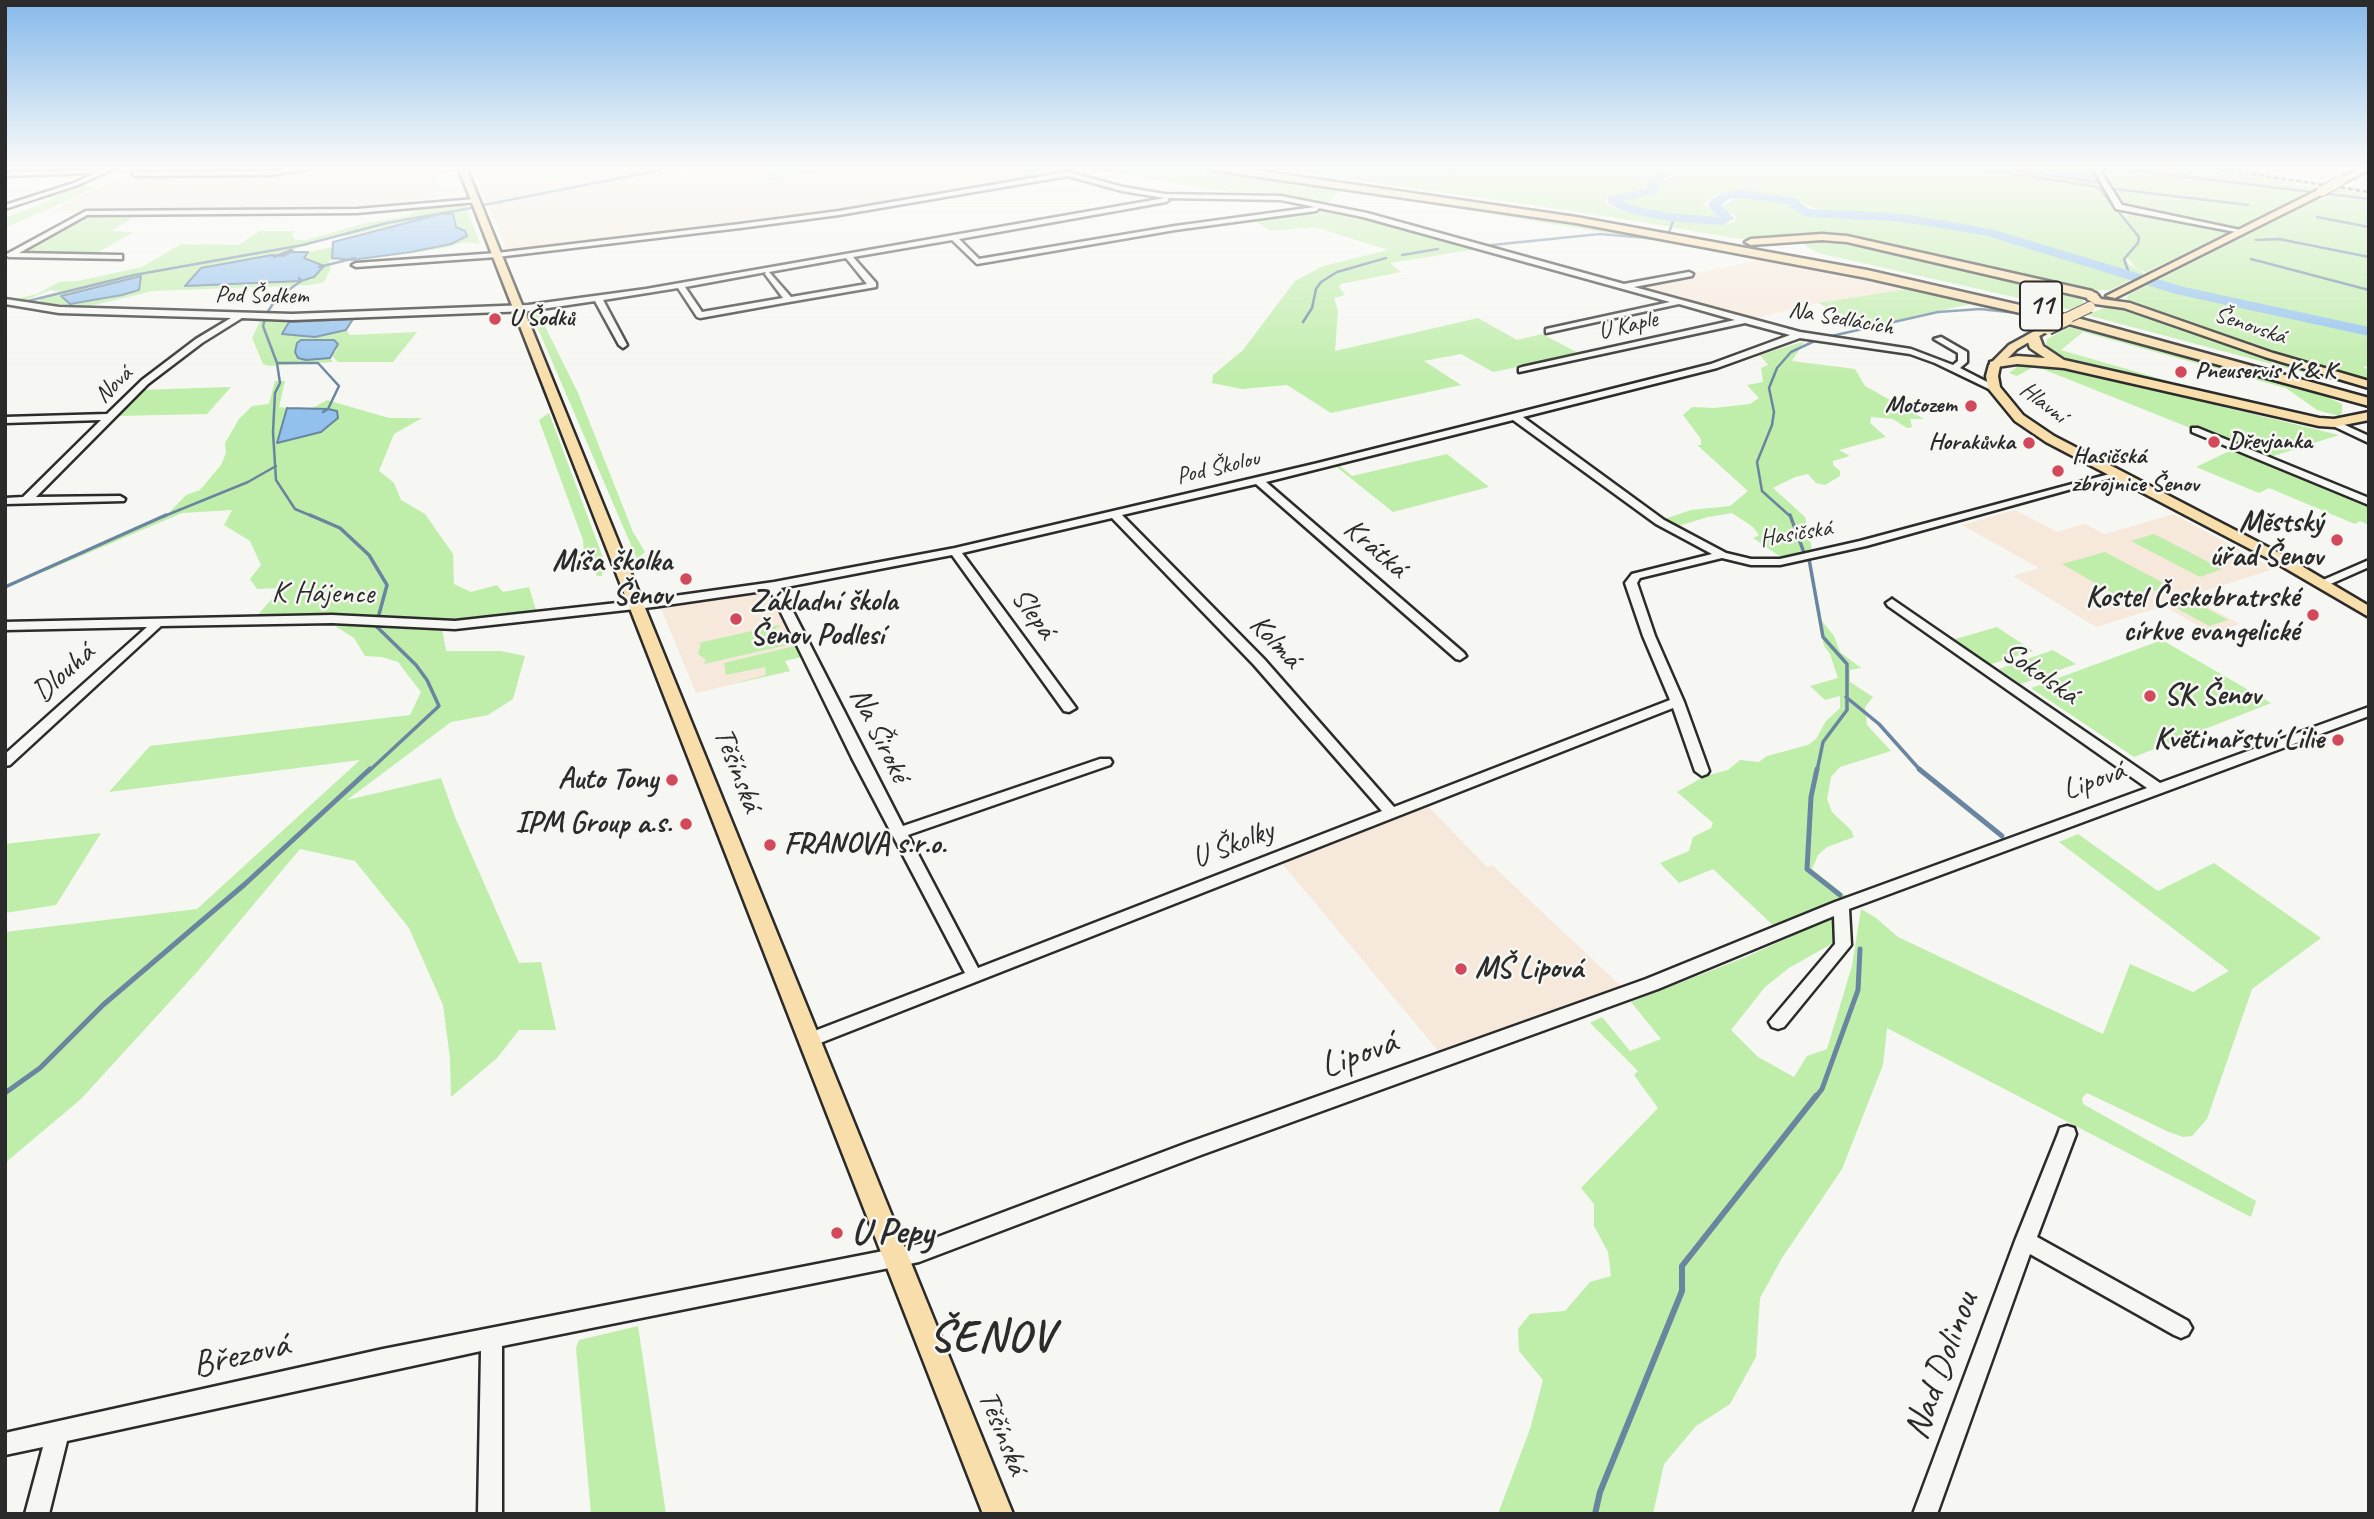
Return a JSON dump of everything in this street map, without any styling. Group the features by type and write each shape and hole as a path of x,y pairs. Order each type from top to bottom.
{"highway":[{"name":"11","path":"1676,238 2002,304 2266,372 2369,402"},
{"name":"11","path":"1719,238 1837,261 2113,324 2369,393"},
{"path":"1724,238 1757,242 1817,238"},
{"path":"1835,238 1853,240 2093,302"},
{"path":"1804,239 1798,244 1801,250 1837,261"},
{"path":"2033,336 2034,344 2042,352 2079,367"},
{"path":"1995,365 2010,360 2028,360 2079,367 2299,419 2334,423 2363,416 2339,397 2266,372"}],"main road":[{"name":"Těšínská","path":"490,238 999,1514"},
{"path":"2093,302 2117,297 2227,238"},
{"name":"Šenovská","path":"2117,297 2269,355 2369,385"},
{"name":"Hlavní","path":"2093,302 2004,353 1995,365 1992,376 1994,388 2008,408 2033,428 2322,583 2369,613"}],"street":[{"path":"40,238 9,255 119,257"},
{"path":"356,265 497,255 636,238"},
{"name":"Pod Šodkem","path":"5,301 59,310 292,317 519,309 680,285 948,238"},
{"path":"954,238 977,262 1117,238"},
{"name":"Na Sedlácích","path":"1451,238 1799,335 1911,352 1994,388"},
{"path":"680,285 700,315 873,285 848,256"},
{"path":"769,274 789,300"},
{"name":"Na Sedlácích","path":"1622,287 1689,274"},
{"path":"598,298 623,345"},
{"name":"Na Sedlácích","path":"1549,331 1677,302"},
{"name":"Nová","path":"27,500 145,382 198,341 242,315"},
{"name":"U Kaple","path":"1522,370 1743,320"},
{"name":"Pod Školou","path":"638,605 774,586 955,551 1516,417 1714,366 1799,335"},
{"path":"1938,339 1963,352 1962,362 1953,369"},
{"path":"5,420 110,417"},
{"name":"Hasičská","path":"1516,417 1660,522 1722,555 1751,562 1780,562 1949,523 2117,475"},
{"path":"2334,423 2369,440"},
{"path":"2196,430 2369,502"},
{"name":"Krátká","path":"1258,480 1460,656"},
{"path":"5,500 120,499"},
{"name":"Kolmá","path":"1114,514 1259,662 1391,812"},
{"name":"Slepá","path":"955,551 1069,708"},
{"path":"1702,771 1631,583 1636,576 1722,555"},
{"path":"2322,583 2369,563"},
{"name":"Na Široké","path":"774,586 898,832 974,975"},
{"name":"Sokolská","path":"1892,603 2159,789"},
{"name":"K Hájence","path":"5,626 332,619 455,625 638,605"},
{"name":"Dlouhá","path":"5,762 159,622"},
{"name":"U Školky","path":"810,1040 1677,702"},
{"name":"Lipová","path":"897,1259 1664,980 1841,906 2369,711"},
{"path":"898,832 1105,762"},
{"path":"1779,1022 1843,945 1841,906"},
{"name":"Nad Dolinou","path":"1924,1514 2067,1134"},
{"path":"2025,1241 2182,1328"},
{"name":"Březová","path":"5,1444 383,1360 897,1259"},
{"path":"490,1514 492,1339"},
{"path":"37,1514 58,1434"}],"shaded area":[{"path":"502,238 630,238 509,254"},
{"path":"1764,259 1909,289 1823,302 1756,318 1754,321 1630,287"},
{"path":"2015,510 2057,532 2085,524 2105,534 2174,514 2274,569 2189,596 2240,624 2213,634 2164,606 2096,627 2013,576 2039,568 1962,525"},
{"path":"770,589 805,656 785,661 790,671 696,693 660,606"},
{"path":"1427,805 1487,867 1492,865 1621,986 1439,1052 1281,862"}],"green space":[{"path":"43,238 124,238 93,255 14,254"},
{"path":"250,238 306,240 329,238 303,245 284,256 272,255 201,268 186,285 301,281 324,267 303,258 308,252 333,247 332,258 337,260 329,261 331,268 324,282 310,285 153,291 73,310 36,305 42,298 61,292 50,290 21,302 7,301 37,294 59,282 78,281 142,267 181,244 239,245","holes":["141,276 138,290 70,304 68,293"]},
{"path":"463,238 478,238 480,244 466,242 410,252 451,244"},
{"path":"1350,238 1441,238 1477,249 1390,263 1401,272 1341,284 1339,287 1345,295 1334,298 1338,311 1335,351 1478,318 1517,340 1542,334 1580,354 1493,372 1461,354 1424,361 1461,385 1331,413 1287,385 1242,389 1212,383 1213,375 1243,350 1295,281 1323,266 1388,250"},
{"path":"1636,238 1660,238 1853,273 2053,319 2047,322 1971,304 1868,326 1818,303 1907,289 1764,259"},
{"path":"1848,238 2217,238 2146,272 2137,269 2125,258 2129,265 2144,273 2110,290 2098,290"},
{"path":"2241,238 2369,238 2369,366 2363,367 2369,370 2369,383 2281,357 2126,299 2128,295"},
{"path":"1834,239 2069,292 2083,298 2083,303 2072,310 1818,253 1805,245 1805,242"},
{"path":"2106,307 2124,307 2369,387 2369,390 2087,315"},
{"path":"536,308 578,393 633,532 645,552 637,559 530,310"},
{"path":"262,317 289,322 282,334 315,337 346,330 350,335 417,332 393,362 338,362 332,356 337,350 334,340 301,340 297,343 306,360 330,358 333,362 269,366 263,364 252,338"},
{"path":"2073,325 2319,393 2342,404 2342,413 2339,416 2317,410 2286,388 2083,332 2061,350 2230,399 2055,355 2046,347 2047,339"},
{"path":"1805,341 1792,361 1855,369 1865,386 1924,419 1910,419 1912,427 1907,428 1893,419 1871,417 1870,423 1886,437 1839,450 1850,456 1833,461 1833,465 1840,471 1840,476 1825,485 1816,483 1808,474 1773,488 1805,517 1812,549 1782,558 1753,538 1759,535 1753,527 1732,513 1678,526 1665,519 1691,510 1730,506 1748,491 1697,445 1701,445 1701,439 1683,415 1692,407 1714,408 1750,404 1759,398 1747,385 1763,382 1761,368 1768,365 1760,355"},
{"path":"2021,364 2067,369 2339,435 2267,458 2369,502 2369,525 2360,521 2355,524 2269,488 2259,493 2196,467 2238,447 2035,366 2017,376 2009,373"},
{"path":"275,381 285,381 279,407 287,408 277,443 321,432 338,418 337,411 313,408 327,400 389,418 422,418 394,434 379,471 394,483 401,500 425,514 453,554 454,584 471,592 497,585 503,592 529,587 537,613 460,622 257,616 281,588 257,589 250,579 261,565 250,541 224,525 232,510 182,513 46,571 35,573 165,517 186,495 200,490 221,465 226,453 225,443 239,419 252,406 269,404"},
{"path":"231,387 207,414 115,416 140,390"},
{"path":"549,413 608,571 602,573 602,576 597,576 593,565 581,560 584,554 583,540 539,420"},
{"path":"1447,454 1489,487 1393,512 1333,464 1336,463 1352,476"},
{"path":"2154,534 2222,569 2200,577 2131,541"},
{"path":"2105,552 2169,586 2125,600 2062,564"},
{"path":"2188,598 2228,620 2209,626 2169,604"},
{"path":"1822,621 1834,636 1840,652 1861,668 1850,670 1850,682 1873,697 1865,707 1867,725 1891,751 1840,767 1831,777 1827,799 1832,812 1851,830 1854,837 1827,847 1818,855 1812,869 1851,900 1776,928 1713,869 1679,883 1660,863 1689,851 1693,837 1711,828 1713,823 1677,792 1705,776 1728,770 1740,760 1759,762 1767,756 1808,745 1816,739 1826,721 1840,708 1840,696 1825,700 1810,686 1838,678 1830,654 1824,646 1819,622"},
{"path":"329,622 442,628 446,651 500,651 525,656 513,699 488,715 451,722 347,800 441,778 455,817 519,963 541,962 556,1030 519,1030 497,1058 451,1097 450,1058 443,1005 409,928 355,861 300,849 197,972 81,1099 5,1163 5,932 197,909 360,760 109,792 150,746 410,715 421,692 398,662 365,656 354,638"},
{"path":"779,625 780,627 775,628 783,635 780,644 787,645 704,664 706,660 698,654 701,645 698,643"},
{"path":"1997,627 2033,651 1988,665 1952,640"},
{"name":"SK Šenov","path":"2162,640 2271,703 2134,757 2031,688"},
{"path":"799,645 805,656 785,661 790,671 728,685 766,675 765,667 726,675 724,663"},
{"path":"2053,650 2076,664 2021,684 1999,669"},
{"path":"101,833 56,905 5,913 5,844"},
{"path":"2078,834 2158,891 2214,863 2321,938 2252,989 2207,1119 2192,1136 2183,1137 2169,1132 2087,1093 2082,1098 2083,1104 2256,1201 2251,1217 1887,1028 1883,1065 1842,1169 1782,1258 1760,1298 1756,1357 1730,1404 1696,1426 1664,1464 1653,1514 1498,1514 1530,1429 1543,1380 1519,1351 1518,1329 1530,1314 1565,1311 1590,1282 1611,1276 1608,1252 1594,1226 1594,1204 1581,1188 1658,1108 1634,1075 1638,1071 1590,1023 1602,1017 1630,1051 1661,1039 1631,1002 1746,957 1835,916 1838,935 1833,943 1789,968 1765,987 1731,1030 1758,1057 1794,1077 1807,1056 1827,1049 1852,966 1861,909 1898,937 2103,1034 2130,964 2193,992 2229,971 2059,842"},
{"path":"638,1326 666,1514 591,1514 576,1348 579,1340"}],"water":[{"path":"349,238 463,238 451,244 411,252 352,260 332,258 333,242"},
{"path":"290,252 308,252 304,258 324,266 314,277 301,281 185,286 201,268 272,255 284,256"},
{"path":"141,276 139,290 122,295 70,304 61,296"},
{"path":"353,319 346,330 315,337 282,334 289,322"},
{"path":"301,340 334,340 338,344 330,358 306,360 298,358 295,352 297,343"},
{"path":"287,408 328,409 337,411 338,418 321,432 277,443"}],"waterway":[{"path":"20,303 134,275 330,238"},
{"path":"1482,246 1562,238"},
{"path":"1645,238 1660,238"},
{"path":"2005,238 2181,291 2369,332"},
{"path":"2130,276 2124,259 2138,243 2139,238"},
{"path":"2256,240 2279,239 2369,257"},
{"path":"1402,255 1438,249"},
{"path":"274,257 292,250"},
{"path":"319,267 355,258"},
{"path":"1303,322 1312,308 1316,289 1321,282 1337,272 1386,258"},
{"path":"2251,259 2369,290"},
{"path":"267,313 276,299 301,281 299,278"},
{"path":"1827,337 1938,312 1980,309 2017,313"},
{"path":"265,319 263,326 277,363"},
{"path":"1791,517 1762,491 1757,462 1772,425 1774,412 1769,388 1777,368 1791,352 1819,339"},
{"path":"275,466 275,393 280,383 277,363"},
{"path":"277,363 318,363 339,386 328,409 323,412"},
{"path":"162,517 248,482 275,466"},
{"path":"275,466 276,480 295,509 314,517"},
{"path":"5,587 166,515"},
{"path":"310,515 340,528 369,555 387,585 378,618"},
{"path":"1791,517 1803,550"},
{"path":"1809,559 1823,637 1847,664 1847,698"},
{"path":"369,771 439,706 427,680 416,665 373,623"},
{"path":"1817,771 1823,742 1847,710 1847,698"},
{"path":"1847,698 1879,724 1920,770"},
{"path":"5,1093 40,1068 103,1005 245,884 370,769"},
{"path":"1817,769 1811,797 1807,869 1840,895"},
{"path":"1920,770 2002,836"},
{"path":"1815,1098 1822,1089 1858,990 1860,949"},
{"path":"1595,1514 1600,1492 1682,1291 1682,1266 1816,1096"}],"place":[{"name":"U Šodků","path":"495,319"},
{"name":"Pneuservis K & K","path":"2181,372"},
{"name":"Motozem","path":"1971,406"},
{"name":"Dřevjanka","path":"2214,442"},
{"name":"Horakůvka","path":"2029,443"},
{"name":"Hasičská zbrojnice Šenov","path":"2058,471"},
{"name":"Městský úřad Šenov","path":"2337,540"},
{"name":"Míša školka Šenov","path":"686,579"},
{"name":"Kostel Českobratrské církve evangelické","path":"2313,615"},
{"name":"Základní škola Šenov Podlesí","path":"736,619"},
{"name":"SK Šenov","path":"2150,696"},
{"name":"Květinařství Lilie","path":"2338,740"},
{"name":"Auto Tony","path":"672,780"},
{"name":"IPM Group a.s.","path":"686,824"},
{"name":"FRANOVA s.r.o.","path":"770,845"},
{"name":"MŠ Lipová","path":"1461,969"},
{"name":"U Pepy","path":"837,1233"}],"district":[{"name":"ŠENOV","path":"992,1338"}]}
